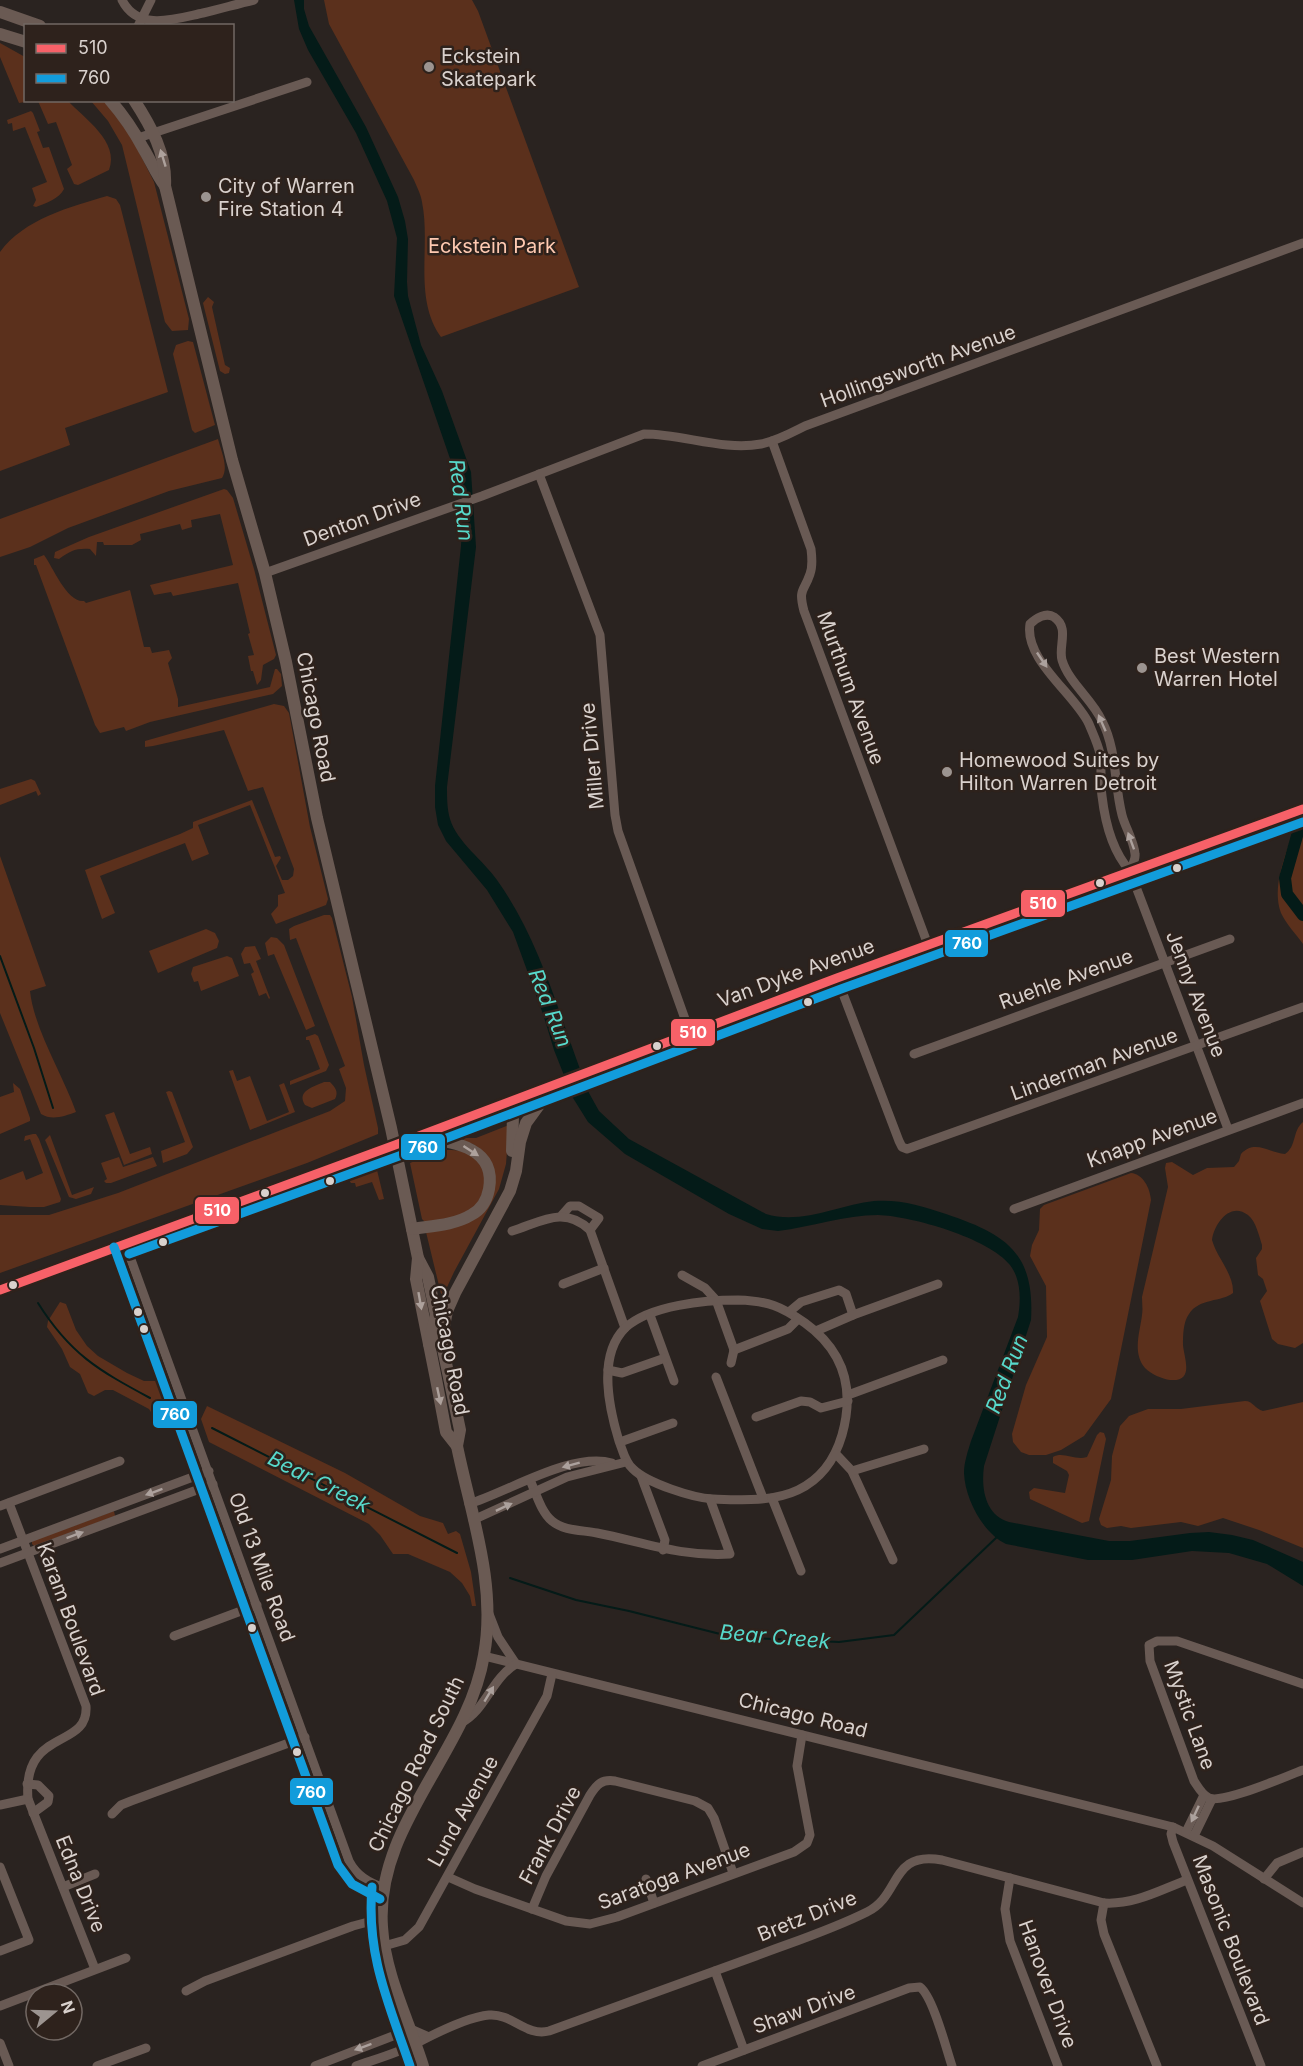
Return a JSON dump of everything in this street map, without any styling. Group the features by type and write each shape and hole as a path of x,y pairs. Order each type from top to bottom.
{"main road":[{"path":"0,12 34,24"},
{"path":"0,34 24,41"},
{"name":"Chicago Road","path":"111,102 138,138 155,173 165,186"},
{"name":"Chicago Road","path":"135,102 153,132 166,169 165,186 232,460 265,573 294,696 316,810 395,1145 418,1258 428,1277 437,1314 460,1430 457,1446 485,1572 488,1613 484,1656"},
{"name":"Van Dyke Avenue","path":"0,1290 597,1070 837,978 1299,811"},
{"path":"441,1337 447,1311 455,1293 510,1191 526,1124 553,1086"},
{"path":"429,1344 430,1332 437,1314 507,1182 512,1149 511,1102"},
{"path":"412,1229 456,1221 474,1214 486,1199 490,1183 487,1168 473,1150 454,1143 416,1137"},
{"name":"Chicago Road","path":"418,1258 416,1279 447,1432 457,1446"},
{"name":"Chicago Road South","path":"423,2066 393,1981 384,1946 382,1920 384,1888 391,1858 399,1838 461,1723 475,1692 484,1656"}],"street":[{"path":"122,0 127,10 140,22 165,21 254,0"},
{"path":"140,22 151,0"},
{"path":"138,138 307,82"},
{"name":"Hollingsworth Avenue","path":"539,474 644,434 663,434 737,445 772,441 817,422 1303,243"},
{"name":"Murthum Avenue","path":"772,441 812,549 810,575 802,588 801,595 804,610 928,945"},
{"name":"Denton Drive","path":"265,573 539,474"},
{"name":"Miller Drive","path":"539,474 600,635 618,831 690,1033"},
{"path":"1046,615 1054,616 1059,622 1063,630 1061,658 1070,676 1090,700 1103,723 1111,747 1116,790 1136,854 1130,871 1119,859 1105,816 1101,795 1100,755 1090,728 1080,709 1055,679 1032,645 1029,630 1030,624 1035,619 1046,615"},
{"path":"1080,709 1090,700"},
{"path":"1100,755 1111,747"},
{"path":"1105,816 1121,811"},
{"name":"Jenny Avenue","path":"1130,871 1228,1129"},
{"name":"Ruehle Avenue","path":"914,1054 1230,939"},
{"name":"Linderman Avenue","path":"837,978 899,1141 907,1149 916,1148 1303,1007"},
{"name":"Knapp Avenue","path":"1014,1209 1303,1103"},
{"path":"512,1232 562,1215 570,1206 579,1206 599,1218 590,1230"},
{"path":"562,1215 579,1221 590,1230 625,1328"},
{"name":"Old 13 Mile Road","path":"125,1243 353,1868 363,1879 384,1888"},
{"path":"563,1284 604,1268"},
{"path":"682,1275 705,1288 716,1300 734,1350 730,1363"},
{"path":"816,1332 852,1315 938,1284"},
{"path":"789,1312 801,1302 838,1290 846,1294 852,1315"},
{"path":"747,1295 789,1312 826,1340 836,1355 848,1398 843,1430 836,1454 824,1471 808,1484 789,1494 768,1498 710,1499 673,1489 640,1476 626,1462 612,1417 608,1396 608,1370 616,1342 625,1328 638,1319 650,1315 690,1303 747,1295"},
{"path":"650,1315 674,1381"},
{"path":"734,1350 788,1329 798,1319"},
{"path":"608,1370 621,1373 665,1358"},
{"path":"756,1417 801,1401 810,1402 820,1408 943,1360"},
{"path":"716,1377 801,1571"},
{"path":"620,1442 673,1423"},
{"path":"852,1471 924,1449"},
{"path":"836,1454 852,1471 893,1560"},
{"path":"469,1504 565,1466 588,1460 602,1460 614,1464"},
{"path":"5,1504 120,1461"},
{"path":"473,1520 567,1477 626,1462"},
{"path":"0,1549 209,1471"},
{"path":"640,1476 664,1540 663,1550"},
{"path":"530,1480 545,1513 560,1526 595,1532 663,1550 700,1555 730,1554 710,1499"},
{"path":"0,1563 213,1484"},
{"name":"Karam Boulevard","path":"5,1504 23,1540 83,1695 86,1714 79,1729 45,1747 35,1757 27,1784 28,1799"},
{"path":"174,1636 257,1605"},
{"path":"461,1723 469,1719 482,1705 502,1675 516,1664 498,1637 488,1613"},
{"name":"Mystic Lane","path":"1208,1797 1194,1781 1154,1672 1149,1655 1149,1645 1157,1641 1178,1641 1303,1684"},
{"name":"Chicago Road","path":"484,1656 1173,1827 1190,1834 1303,1903"},
{"name":"Lund Avenue","path":"384,1946 400,1942 415,1932 448,1877 547,1696 552,1674"},
{"name":"Saratoga Avenue","path":"448,1877 475,1889 566,1921 590,1924 801,1849 807,1842 809,1830 797,1766 802,1735"},
{"path":"112,1814 121,1805 131,1801 305,1737"},
{"path":"1190,1834 1208,1797 1228,1797 1303,1770"},
{"name":"Frank Drive","path":"532,1909 546,1876 590,1795 597,1785 605,1780 703,1804 714,1818 733,1873"},
{"path":"27,1784 38,1785 49,1796 48,1802 33,1813"},
{"path":"0,1805 28,1799"},
{"name":"Edna Drive","path":"28,1799 95,1969"},
{"name":"Masonic Boulevard","path":"1173,1827 1171,1834 1173,1842 1260,2066"},
{"path":"1264,1879 1282,1860 1303,1852"},
{"name":"Bretz Drive","path":"356,2066 416,2044 427,2036 487,2015 507,2017 530,2030 542,2033 715,1971 872,1910 881,1902 899,1871 918,1859 942,1860 1104,1903 1138,1899 1187,1880"},
{"path":"0,1868 29,1940 0,1952"},
{"path":"63,1887 94,1874"},
{"name":"Hanover Drive","path":"1010,1878 1005,1909 1010,1941 1058,2066"},
{"path":"646,1879 654,1903"},
{"path":"1104,1903 1101,1920 1104,1934 1156,2066"},
{"path":"186,1991 205,1981 353,1926 382,1920"},
{"path":"0,2006 126,1958"},
{"path":"715,1971 744,2050"},
{"name":"Shaw Drive","path":"702,2066 909,1988 920,1987 930,2003 950,2065"},
{"path":"315,2066 334,2062 411,2029 427,2036"},
{"path":"0,2043 9,2066"},
{"path":"97,2066 146,2048"}],"green space":[{"name":"Eckstein Park","path":"324,0 472,0 579,287 441,337 427,306 424,219 420,194 329,24"},
{"path":"0,43 24,56 25,102 19,103 0,57"},
{"path":"38,102 69,102 99,131 105,140 111,160 109,170 78,185 74,184 67,169 72,165 56,122 48,124"},
{"path":"92,102 105,102 108,105 132,138 154,182 189,319 188,330 172,331 165,322 122,145 108,121"},
{"path":"31,111 40,131 37,132 43,148 49,147 64,189 56,198 36,207 33,206 36,200 32,188 47,182 25,127 13,131 12,123 8,124 7,120"},
{"path":"107,196 116,199 120,205 168,392 65,428 70,445 0,471 0,252 22,231 35,223 63,210"},
{"path":"208,297 214,302 212,307 225,365 230,368 229,373 225,374 220,371 203,303"},
{"path":"188,341 193,342 215,425 195,433 192,430 173,354 176,345"},
{"path":"218,439 225,464 222,478 169,491 68,528 30,547 0,557 0,519"},
{"path":"224,489 233,498 276,655 274,659 263,665 261,680 257,685 248,656 254,655 238,583 173,596 171,592 154,595 150,585 233,565 220,514 191,520 192,527 182,530 180,524 140,534 141,540 132,545 104,545 103,542 97,542 96,556 90,549 81,549 70,552 59,559 54,558 55,552 89,537"},
{"path":"44,555 66,590 78,600 86,603 130,590 144,647 150,647 152,653 169,650 172,658 168,663 178,707 270,687 275,669 281,674 282,686 273,694 150,722 126,731 124,727 100,733 95,725 36,565 34,565 34,559"},
{"path":"274,704 284,706 289,713 310,827 328,899 326,905 276,924 271,914 278,906 278,895 285,893 250,805 198,825 209,854 192,861 185,843 100,876 115,913 102,919 85,870 180,834 193,828 193,822 252,800 275,857 280,856 281,858 276,866 282,880 288,880 293,876 294,869 263,787 248,791 224,730 145,747 145,741"},
{"path":"31,779 35,781 41,794 38,796 36,791 0,805 0,789"},
{"path":"1303,829 1303,944 1281,913 1278,884 1292,835"},
{"path":"0,856 46,986 30,991 37,1021 76,1112 63,1116 50,1117 41,1114 0,1013"},
{"path":"324,915 330,915 332,918 352,997 378,1134 307,1163 0,1273 0,1215 49,1215 118,1193 330,1111 345,1101 346,1088 339,1069 345,1066 296,938 290,940 289,929"},
{"path":"206,929 215,933 219,941 217,948 158,973 149,951"},
{"path":"271,937 277,938 284,945 315,1026 306,1030 274,954 268,956 265,943"},
{"path":"255,946 261,959 256,961 269,999 266,993 259,996 251,974 254,972 250,963 244,964 241,954 245,947"},
{"path":"227,956 232,958 239,976 201,991 198,981 194,982 191,974 193,967"},
{"path":"315,1034 318,1036 329,1065 326,1071 290,1085 290,1081 320,1069 309,1040 306,1040 306,1037"},
{"path":"233,1070 237,1081 250,1076 267,1121 289,1112 279,1085 284,1083 295,1112 250,1130 229,1071"},
{"path":"324,1082 330,1082 335,1088 337,1094 335,1099 312,1108 305,1105 304,1093"},
{"path":"13,1083 20,1089 30,1121 0,1134 0,1097 14,1092"},
{"path":"166,1092 172,1092 193,1147 187,1154 163,1163 161,1151 185,1142"},
{"path":"114,1112 130,1154 150,1147 152,1154 124,1165 105,1115"},
{"path":"1303,1122 1303,1343 1295,1348 1278,1344 1272,1339 1260,1301 1267,1291 1263,1279 1258,1275 1256,1258 1262,1245 1251,1218 1241,1211 1235,1211 1224,1216 1220,1221 1212,1240 1231,1279 1233,1293 1199,1305 1187,1317 1183,1341 1186,1368 1183,1377 1170,1380 1153,1374 1141,1362 1138,1342 1142,1297 1168,1187 1166,1163 1172,1162 1193,1175 1207,1168 1234,1167 1241,1154 1252,1148 1257,1147 1285,1154 1289,1151 1297,1130"},
{"path":"509,1125 506,1164 499,1189 442,1298 426,1232 490,1201 480,1149 462,1141 465,1138 476,1138"},
{"path":"36,1134 39,1139 61,1199 60,1202 44,1207 0,1205 0,1180 23,1171 26,1180 43,1173 30,1139 24,1141 25,1136"},
{"path":"50,1135 72,1195 94,1187 91,1194 76,1199 69,1197 45,1140"},
{"path":"443,1150 455,1150 474,1157 483,1170 483,1192 475,1206 465,1214 425,1222 422,1219 410,1163"},
{"path":"119,1157 123,1167 153,1157 157,1166 106,1183 104,1181 107,1179 101,1163"},
{"path":"377,1170 384,1199 379,1200 372,1182 356,1187 355,1183 349,1180"},
{"path":"1131,1173 1139,1176 1145,1182 1151,1200 1111,1399 1084,1436 1061,1450 1046,1455 1029,1455 1021,1452 1013,1442 1012,1434 1026,1385 1047,1337 1046,1286 1030,1256 1039,1230 1040,1209 1044,1205"},
{"path":"60,1302 66,1304 76,1330 87,1346 98,1356 144,1381 156,1381 166,1387 171,1401 166,1405 165,1420 156,1420 149,1409 113,1390 105,1390 94,1396 88,1393 80,1374 70,1367 62,1349 47,1327 48,1321"},
{"path":"1245,1401 1263,1411 1303,1402 1303,1548 1223,1518 1198,1526 1181,1522 1131,1528 1121,1526 1107,1528 1101,1525 1099,1519 1111,1480 1112,1456 1120,1426 1129,1416 1148,1409 1181,1409"},
{"path":"207,1406 345,1473 420,1516 443,1523 448,1534 456,1531 460,1534 471,1572 476,1606 472,1606 470,1596 462,1583 450,1572 408,1554 393,1554 369,1524 209,1442 201,1419"},
{"path":"1100,1432 1104,1433 1106,1439 1089,1521 1082,1523 1030,1499 1029,1492 1034,1488 1065,1493 1069,1475 1067,1471 1053,1463 1053,1457 1061,1455 1087,1457"},
{"path":"114,1511 115,1516 34,1546 32,1544 32,1541"}],"water":[{"name":"Red Run","path":"294,0 304,0 309,26 366,127 398,197 408,239 408,296 421,345 442,391 471,472 476,547 447,787 450,819 458,835 497,880 513,904 539,956 589,1093 599,1111 629,1139 766,1214 779,1217 806,1216 861,1203 893,1201 946,1214 985,1229 1000,1238 1012,1249 1028,1278 1031,1320 984,1466 984,1492 986,1500 995,1513 1009,1522 1109,1541 1130,1541 1209,1532 1232,1535 1253,1540 1303,1562 1303,1586 1267,1564 1229,1553 1192,1551 1132,1560 1088,1560 1006,1544 998,1539 983,1524 972,1504 965,1483 964,1469 971,1441 1018,1317 1019,1290 1010,1265 1000,1255 968,1238 929,1224 892,1216 853,1217 778,1231 762,1229 729,1214 625,1154 588,1122 573,1098 554,1050 513,932 487,890 446,841 438,825 435,786 461,546 460,490 394,296 397,238 387,201 356,133 308,50 299,29"}],"waterway":[{"path":"1303,815 1285,878 1287,894 1303,915"},
{"name":"Bear Creek","path":"0,956 34,1048 53,1108"},
{"name":"Bear Creek","path":"38,1303 50,1321 86,1359 115,1379 150,1398"},
{"name":"Bear Creek","path":"212,1428 457,1553"},
{"name":"Bear Creek","path":"510,1578 576,1600 732,1637 839,1642 894,1635 997,1537"}],"transit line":[{"name":"510","path":"0,1290 395,1145 837,978 1303,809"},
{"name":"760","path":"129,1254 399,1156 841,989 1303,822"},
{"name":"760","path":"114,1247 338,1865 352,1884 380,1899"},
{"name":"760","path":"372,1887 372,1935 376,1957 387,2000 410,2066"}],"place":[{"name":"Eckstein Skatepark","path":"429,67"},
{"name":"City of Warren Fire Station 4","path":"206,197"},
{"name":"Best Western Warren Hotel","path":"1142,668"},
{"name":"Homewood Suites by Hilton Warren Detroit","path":"947,772"}]}
